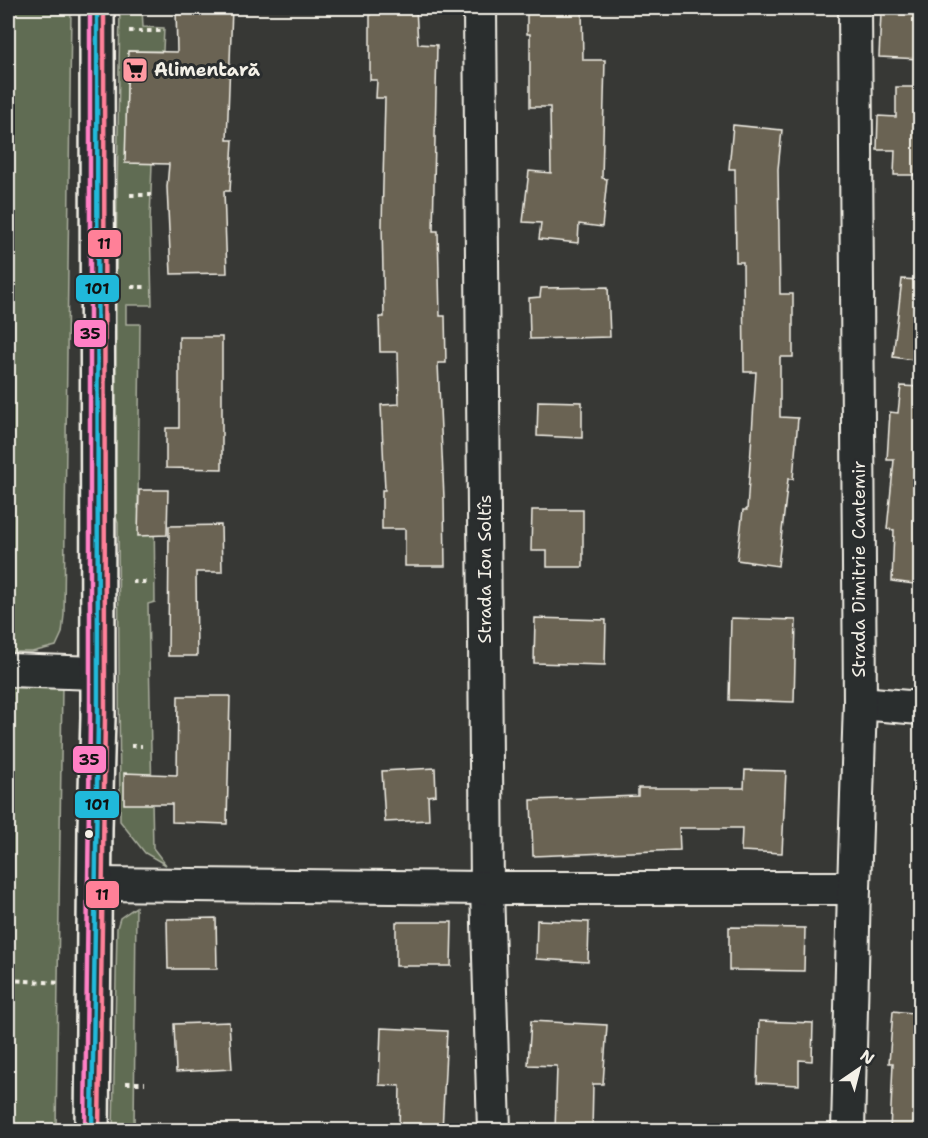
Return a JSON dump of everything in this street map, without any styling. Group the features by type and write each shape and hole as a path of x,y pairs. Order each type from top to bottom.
{"street":[{"path":"92,1131 98,673 97,8"},
{"name":"Strada Ion Soltîs","path":"480,8 487,888 494,1131"},
{"name":"Strada Dimitrie Cantemir","path":"848,1131 861,703 855,8"},
{"path":"8,670 98,673"},
{"path":"861,703 921,708"},
{"path":"95,884 487,888 854,888"}],"path":[{"path":"120,31 164,31"},
{"path":"8,980 64,983"}],"green space":[{"path":"8,8 71,8 64,615 62,633 56,646 32,652 8,652"},
{"path":"120,8 142,8 143,27 164,28 163,51 128,51 127,92 152,163 150,221 152,305 126,305 126,324 140,324 138,508 154,509 155,602 148,604 153,848 166,865 145,853 120,821 118,523 112,504"},
{"path":"8,685 62,686 56,1130 8,1130"},
{"path":"136,907 134,1130 113,1130 117,928 120,918"}],"building":[{"path":"176,8 232,8 227,140 233,140 230,191 224,191 227,273 171,274 167,187 169,164 125,163 128,51 177,52"},
{"path":"370,8 416,8 418,44 437,45 433,231 438,231 440,316 445,316 446,363 438,363 445,566 405,566 405,529 382,529 382,490 385,490 381,405 399,404 398,352 380,352 379,317 384,317 382,226 385,98 376,98 377,80 370,80"},
{"path":"527,8 582,8 583,60 605,60 602,178 607,179 602,227 579,224 578,243 539,239 541,223 523,222 529,171 551,173 550,107 530,107 530,34 527,34"},
{"path":"881,13 921,15 921,59 879,57"},
{"path":"896,87 921,87 921,175 894,175 895,150 877,150 878,116 896,117"},
{"path":"733,125 782,130 778,169 780,294 793,294 793,357 780,357 780,417 798,418 793,479 788,479 778,566 737,560 743,510 747,510 756,372 744,372 743,262 736,262 735,169 729,169"},
{"path":"902,279 921,280 921,361 893,357"},
{"path":"608,287 610,337 530,339 529,298 540,297 541,288"},
{"path":"179,337 222,337 222,469 166,468 166,428 179,428"},
{"path":"901,386 921,387 921,585 892,581 894,530 887,529 894,460 887,460 890,412 898,413"},
{"path":"538,401 582,402 582,438 537,436"},
{"path":"139,490 168,490 167,535 138,536"},
{"path":"532,510 583,510 583,567 547,567 547,551 531,551"},
{"path":"221,525 222,572 196,572 197,656 168,656 169,526"},
{"path":"535,618 606,620 605,665 534,663"},
{"path":"731,618 796,620 794,702 729,700"},
{"path":"178,696 230,696 227,824 172,822 172,804 124,804 124,773 177,775"},
{"path":"435,768 436,795 428,796 429,820 385,822 382,771"},
{"path":"745,770 786,771 782,853 741,851 742,828 679,828 680,850 533,856 531,800 638,796 638,788 744,788"},
{"path":"216,918 217,969 168,969 167,919"},
{"path":"537,920 589,922 588,962 536,959"},
{"path":"396,922 452,922 451,966 396,966"},
{"path":"729,927 805,928 804,971 729,970"},
{"path":"893,1011 921,1014 921,1131 890,1131 893,1063 889,1063"},
{"path":"531,1021 607,1025 603,1084 593,1084 592,1131 555,1131 557,1066 528,1065"},
{"path":"759,1021 813,1023 812,1061 799,1060 799,1085 757,1083"},
{"path":"229,1022 232,1069 176,1072 174,1024"},
{"path":"381,1028 447,1031 442,1131 399,1131 400,1086 379,1085"}],"transit line":[{"name":"35","path":"85,1130 90,717 90,8"},
{"name":"101","path":"92,1130 98,717 97,8"},
{"name":"11","path":"99,1130 105,717 104,8"}],"place":[{"name":"Alimentară","path":"135,70"}]}
